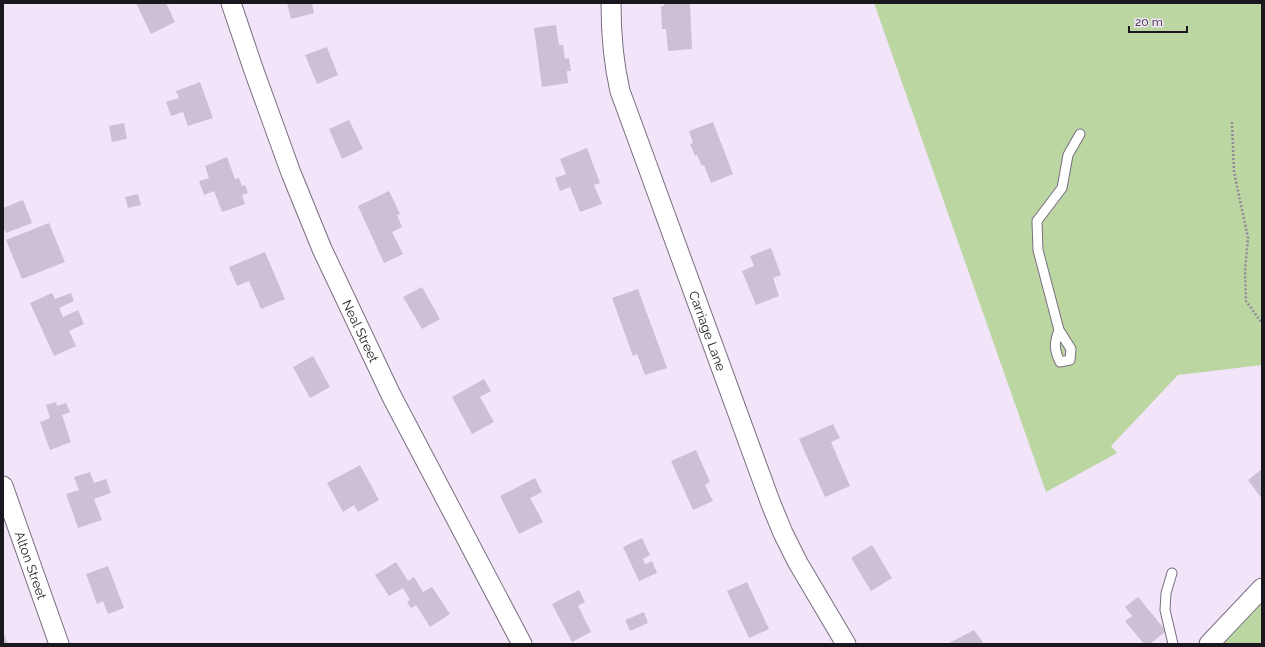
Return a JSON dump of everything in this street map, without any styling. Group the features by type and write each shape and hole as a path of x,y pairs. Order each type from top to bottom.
{"street":[{"name":"Neal Street","path":"231,3 291,174 322,249 391,395 522,644"},
{"name":"Carriage Lane","path":"610,3 614,65 620,91 770,504 798,563 846,644"},
{"name":"Alton Street","path":"3,486 59,644"},
{"path":"1209,644 1262,588"}],"lane":[{"path":"1059,330 1038,250 1037,221 1062,188 1068,155 1080,134"},
{"path":"1172,573 1166,593 1165,610 1173,644"}],"path":[{"path":"1232,122 1234,172 1248,238 1245,271 1246,301 1262,323"}],"green space":[{"path":"874,3 1262,3 1262,365 1178,375 1111,446 1117,453 1046,492"},
{"path":"1262,588 1262,644 1209,644"}],"building":[{"path":"136,3 166,3 175,22 151,34"},
{"path":"287,3 312,3 314,13 291,19"},
{"path":"664,3 690,3 692,49 668,51 666,29 662,29 661,6 664,6"},
{"path":"556,25 559,45 563,45 565,59 569,58 571,71 567,71 568,83 542,87 534,28"},
{"path":"327,47 338,75 317,84 305,55"},
{"path":"200,82 213,118 188,126 183,112 171,116 166,102 179,98 176,91"},
{"path":"349,120 363,149 342,159 329,129"},
{"path":"713,122 733,174 711,183 704,165 702,166 697,155 695,156 690,144 693,143 689,131"},
{"path":"124,123 127,139 112,142 109,126"},
{"path":"587,148 600,183 594,185 602,204 580,212 570,187 560,191 555,178 566,174 560,159"},
{"path":"227,157 235,179 239,178 242,186 245,185 248,193 242,195 245,204 222,212 214,191 204,195 199,181 209,178 205,166"},
{"path":"389,191 400,214 397,215 402,227 392,232 403,254 384,263 358,206"},
{"path":"138,194 141,205 128,208 125,197"},
{"path":"23,200 32,223 6,233 3,226 3,208"},
{"path":"49,223 65,262 22,279 6,240"},
{"path":"771,248 781,275 773,278 779,296 756,305 742,271 754,266 750,256"},
{"path":"265,252 285,299 261,309 249,281 237,286 229,267"},
{"path":"422,287 440,319 422,329 403,297"},
{"path":"638,289 667,368 645,375 637,354 633,356 612,298"},
{"path":"52,293 55,299 71,293 74,301 59,308 63,317 78,310 84,324 69,331 76,346 54,356 30,303"},
{"path":"313,356 330,387 310,398 293,367"},
{"path":"484,379 491,391 480,397 494,422 472,434 452,397"},
{"path":"56,402 57,406 66,403 70,412 62,415 71,442 50,450 40,422 50,418 46,405"},
{"path":"833,424 840,438 831,442 850,486 825,497 799,439"},
{"path":"696,450 710,482 705,485 713,501 693,510 671,461"},
{"path":"360,465 379,500 358,512 354,505 343,512 327,483"},
{"path":"1262,469 1262,499 1248,480"},
{"path":"90,472 94,483 106,479 111,493 94,499 102,520 78,528 66,494 79,490 74,477"},
{"path":"535,478 542,492 530,498 543,522 519,534 500,496"},
{"path":"642,538 650,555 643,559 645,564 652,561 657,573 639,581 623,547"},
{"path":"872,545 892,578 871,591 851,558"},
{"path":"396,562 408,581 414,577 423,592 432,587 450,614 430,627 416,605 411,608 407,602 410,600 403,588 389,596 375,575"},
{"path":"108,566 124,608 108,614 103,601 97,604 86,574"},
{"path":"747,582 769,629 749,638 727,591"},
{"path":"579,590 585,602 578,606 591,632 572,642 552,604"},
{"path":"1138,597 1166,631 1150,644 1144,644 1125,621 1132,616 1125,607"},
{"path":"644,612 648,623 630,631 625,620"},
{"path":"974,630 984,644 947,644"},
{"path":"3,632 8,644 3,644"}]}
